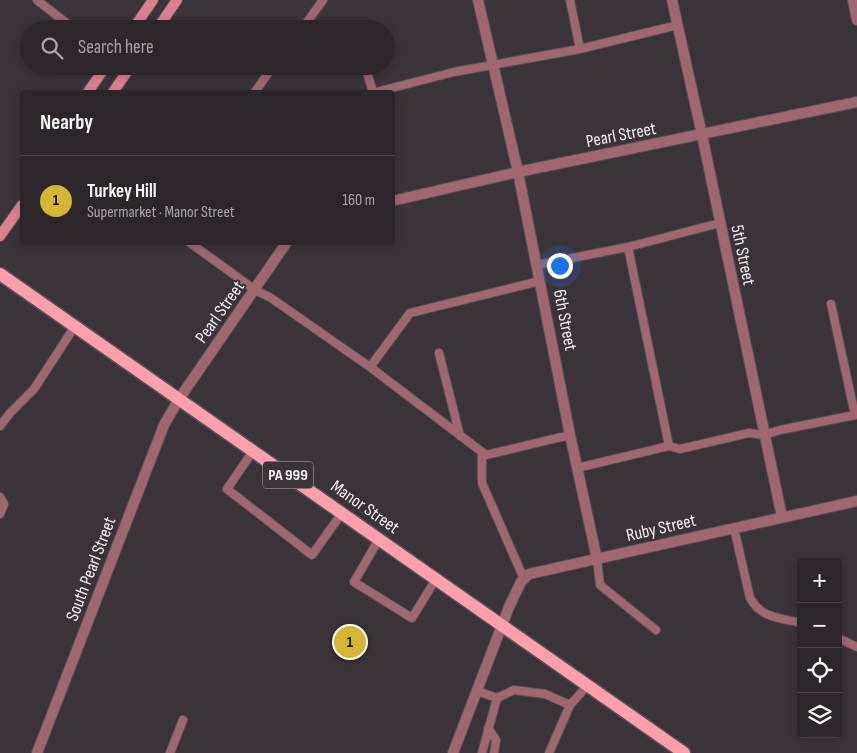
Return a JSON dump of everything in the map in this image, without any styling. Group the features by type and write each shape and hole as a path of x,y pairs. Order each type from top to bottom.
{"main road":[{"path":"139,20 153,0"},
{"path":"163,20 177,0"},
{"path":"89,90 100,75"},
{"path":"114,90 123,75"},
{"path":"0,236 20,208"},
{"name":"Manor Street","path":"0,274 684,753"}],"street":[{"name":"6th Street","path":"478,0 518,172 570,435 597,559"},
{"name":"5th Street","path":"672,0 782,517"},
{"path":"853,0 857,20"},
{"name":"Pearl Street","path":"395,200 518,172 857,102"},
{"name":"Pearl Street","path":"179,399 285,245"},
{"name":"South Pearl Street","path":"38,753 164,425 179,399"},
{"name":"Ruby Street","path":"524,579 529,574 857,501"},
{"path":"453,753 509,607 524,579"}],"lane":[{"path":"37,0 63,20"},
{"path":"309,20 323,0"},
{"path":"570,0 580,49"},
{"path":"382,90 454,72 580,49 678,25"},
{"path":"256,90 267,75"},
{"path":"368,75 373,90"},
{"path":"537,265 628,247 720,223"},
{"path":"193,245 255,290 271,298 370,368 486,455 570,435"},
{"path":"628,247 669,446"},
{"path":"370,368 410,313 540,281"},
{"path":"577,468 669,446 680,449 749,433 764,435 855,415 831,304"},
{"path":"0,426 34,389 75,326"},
{"path":"439,353 460,436"},
{"path":"253,451 227,489 312,555 342,513"},
{"path":"482,452 482,483 524,579"},
{"path":"0,514 2,501"},
{"path":"734,528 750,598 756,608 769,616 797,622"},
{"path":"379,538 354,582 412,618 436,578"},
{"path":"597,559 600,585 656,630"},
{"path":"842,640 857,647"},
{"path":"549,753 570,706 588,685"},
{"path":"477,691 497,698 514,690 545,694 570,706"},
{"path":"482,753 497,698"},
{"path":"170,753 183,720"},
{"path":"488,728 496,740 494,753"}],"place":[{"name":"Turkey Hill","path":"350,642"}]}
